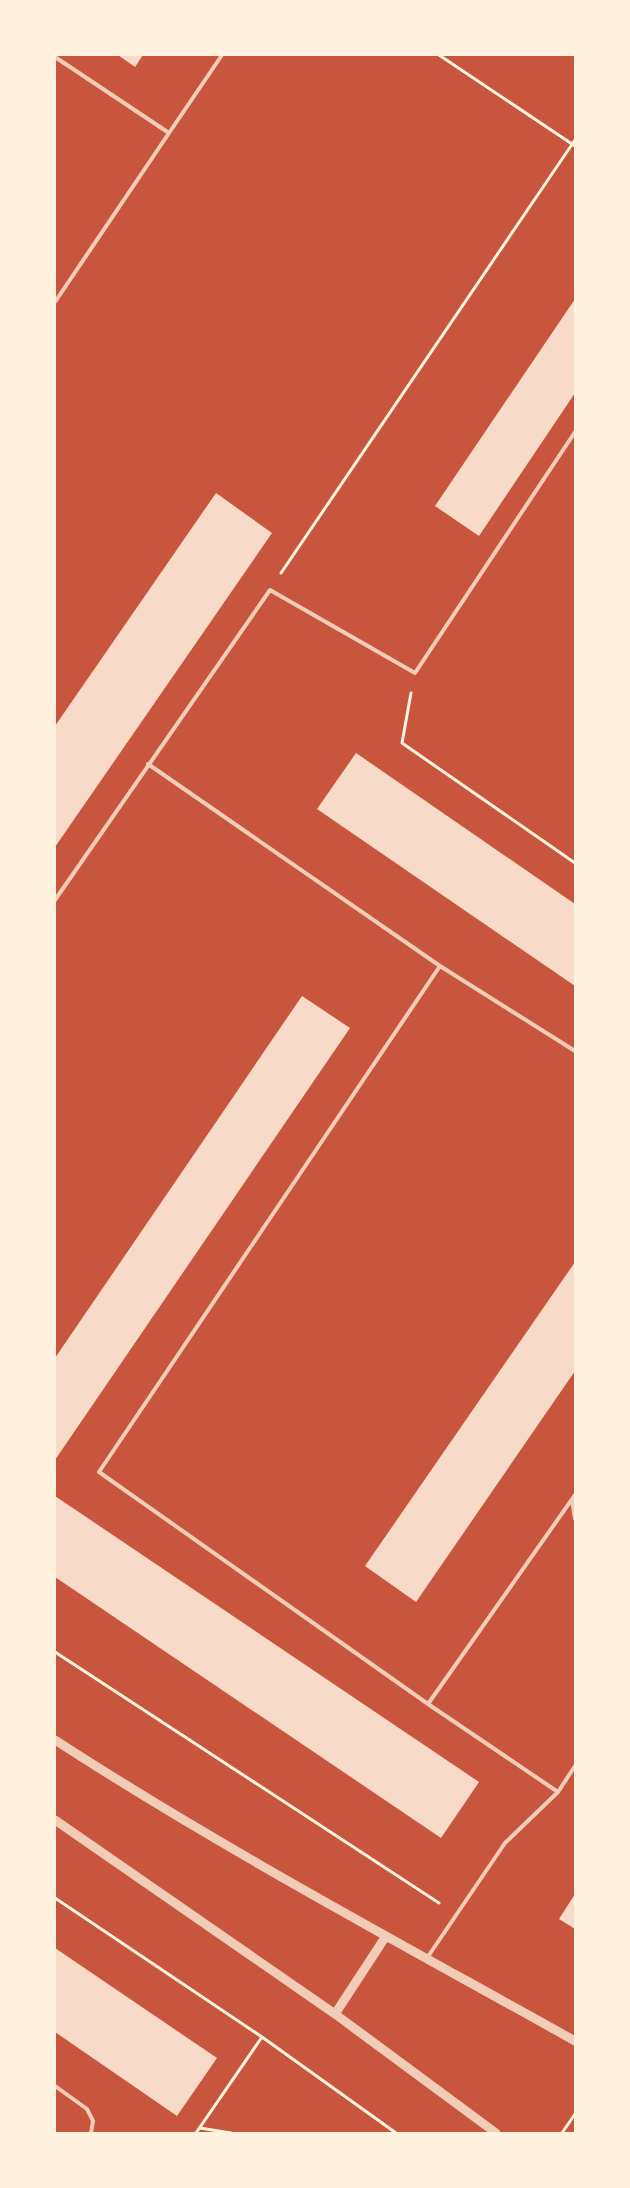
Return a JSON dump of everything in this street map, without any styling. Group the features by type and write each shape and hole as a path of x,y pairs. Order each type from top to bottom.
{"street":[{"path":"55,1740 133,1791 386,1936 575,2041"},
{"path":"55,1820 335,2014 496,2133"},
{"path":"335,2014 386,1936"}],"lane":[{"path":"55,302 222,55"},
{"path":"55,57 169,134"},
{"path":"55,900 270,590 415,673 575,432"},
{"path":"148,764 440,966 575,1051"},
{"path":"440,966 99,1472 428,1704 558,1792"},
{"path":"428,1704 575,1495"},
{"path":"572,1500 575,1519"},
{"path":"426,1958 505,1843 558,1792 575,1766"},
{"path":"55,2086 87,2109 93,2121 91,2133"}],"path":[{"path":"439,55 574,146"},
{"path":"270,590 574,146 575,140"},
{"path":"415,673 402,743 575,863"},
{"path":"55,1652 457,1914"},
{"path":"55,1898 262,2037 396,2133"},
{"path":"196,2133 262,2037"},
{"path":"562,2133 575,2114"},
{"path":"200,2128 231,2133"}],"building":[{"path":"118,55 143,55 135,67"},
{"path":"575,299 575,393 479,536 435,506"},
{"path":"216,493 272,533 55,847 55,726"},
{"path":"356,753 575,904 575,986 317,809"},
{"path":"302,996 350,1028 55,1460 55,1358"},
{"path":"575,1262 575,1371 416,1602 365,1566"},
{"path":"55,1496 479,1782 441,1838 55,1577"},
{"path":"575,1894 575,1929 559,1919"},
{"path":"55,1948 217,2058 177,2116 55,2032"}]}
